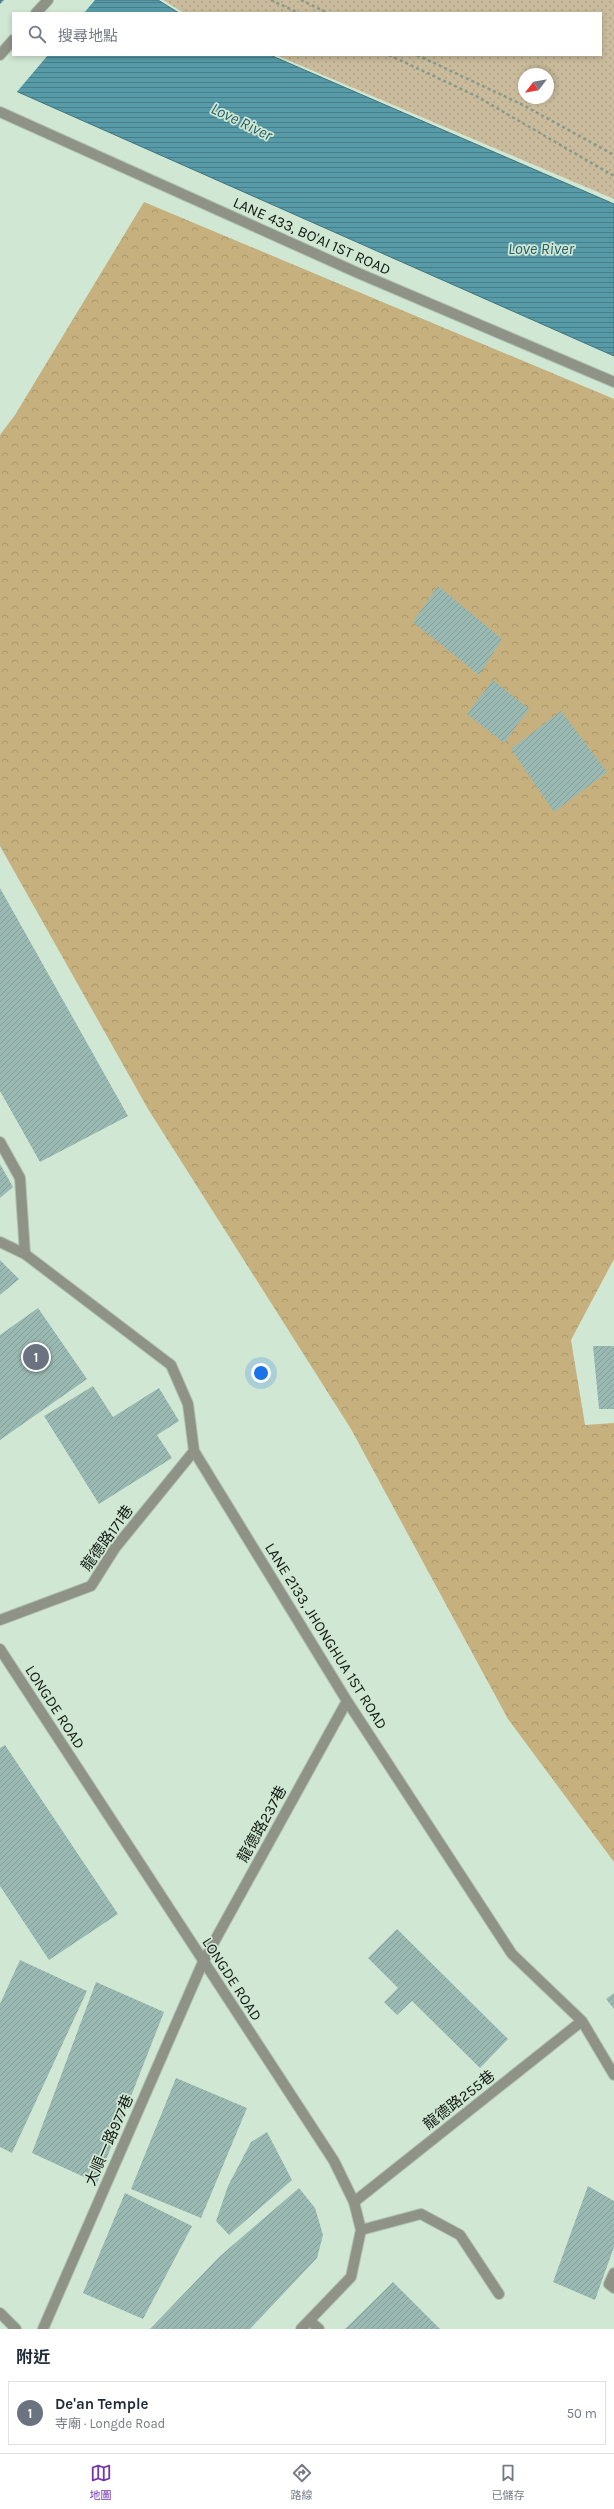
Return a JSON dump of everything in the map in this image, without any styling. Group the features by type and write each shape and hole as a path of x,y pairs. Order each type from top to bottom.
{"street":[{"path":"37,12 48,0"},
{"path":"0,55 12,41"},
{"name":"LANE 433, BO'AI 1ST ROAD","path":"0,112 358,273 614,382"},
{"path":"0,1142 20,1178 24,1254"},
{"name":"LANE 2133, JHONGHUA 1ST ROAD","path":"0,1242 24,1254 171,1365 188,1404 194,1451 347,1701 512,1954 582,2021 614,2075"},
{"name":"龍德路171巷","path":"0,1620 91,1586 115,1548 194,1451"},
{"name":"LONGDE ROAD","path":"0,1649 334,2161 354,2202 361,2230 351,2277 301,2329"},
{"name":"龍德路237巷","path":"203,1962 347,1701"},
{"name":"大順一路977巷","path":"43,2329 203,1962"},
{"name":"龍德路255巷","path":"354,2202 582,2021"},
{"path":"361,2230 422,2214 460,2235 499,2294"},
{"path":"614,2273 610,2284 614,2288"},
{"path":"0,2314 16,2329"},
{"path":"310,2321 318,2329"}],"path":[{"path":"271,0 297,12"},
{"path":"301,0 326,12"},
{"path":"391,56 476,96 614,176"},
{"path":"419,56 523,105 614,155"}],"green space":[{"path":"144,202 614,399 614,1259 571,1340 585,1425 614,1423 614,1862 508,1719 351,1429 148,1109 0,846 0,435 15,415"}],"shaded area":[{"path":"163,0 614,0 614,199 278,56 602,56 602,12 182,12"}],"water":[{"name":"Love River","path":"0,0 158,0 177,12 12,12 12,56 272,56 614,204 614,356 0,84"}],"pier":[{"path":"4,0 95,0 85,12 12,12 12,56 47,56 16,93 0,86 0,4"}],"building":[{"path":"438,586 502,639 479,675 413,622"},
{"path":"493,680 529,709 504,743 467,714"},
{"path":"561,711 607,772 554,812 511,749"},
{"path":"0,888 128,1116 40,1162 0,1091"},
{"path":"0,1164 13,1187 0,1198"},
{"path":"0,1260 19,1279 0,1295"},
{"path":"38,1308 87,1379 0,1440 0,1335"},
{"path":"593,1346 614,1346 614,1409 599,1409"},
{"path":"93,1386 113,1417 159,1388 179,1421 157,1435 172,1458 99,1504 44,1416"},
{"path":"5,1745 118,1914 49,1960 0,1886 0,1748"},
{"path":"397,1929 508,2039 480,2068 412,2001 397,2015 384,2002 398,1988 368,1958"},
{"path":"20,1960 87,1991 12,2153 0,2147 0,2004"},
{"path":"96,1982 164,2012 97,2183 32,2153"},
{"path":"614,1993 614,2009 606,1999"},
{"path":"176,2078 247,2108 201,2218 131,2189"},
{"path":"267,2132 292,2180 229,2235 216,2221 228,2186 251,2142"},
{"path":"588,2186 614,2201 614,2247 595,2300 553,2282"},
{"path":"299,2188 315,2208 323,2235 317,2258 250,2329 150,2329 219,2257"},
{"path":"125,2193 192,2226 143,2319 83,2293"},
{"path":"393,2282 440,2329 345,2329"}],"place":[{"name":"De'an Temple","path":"36,1357"}]}
